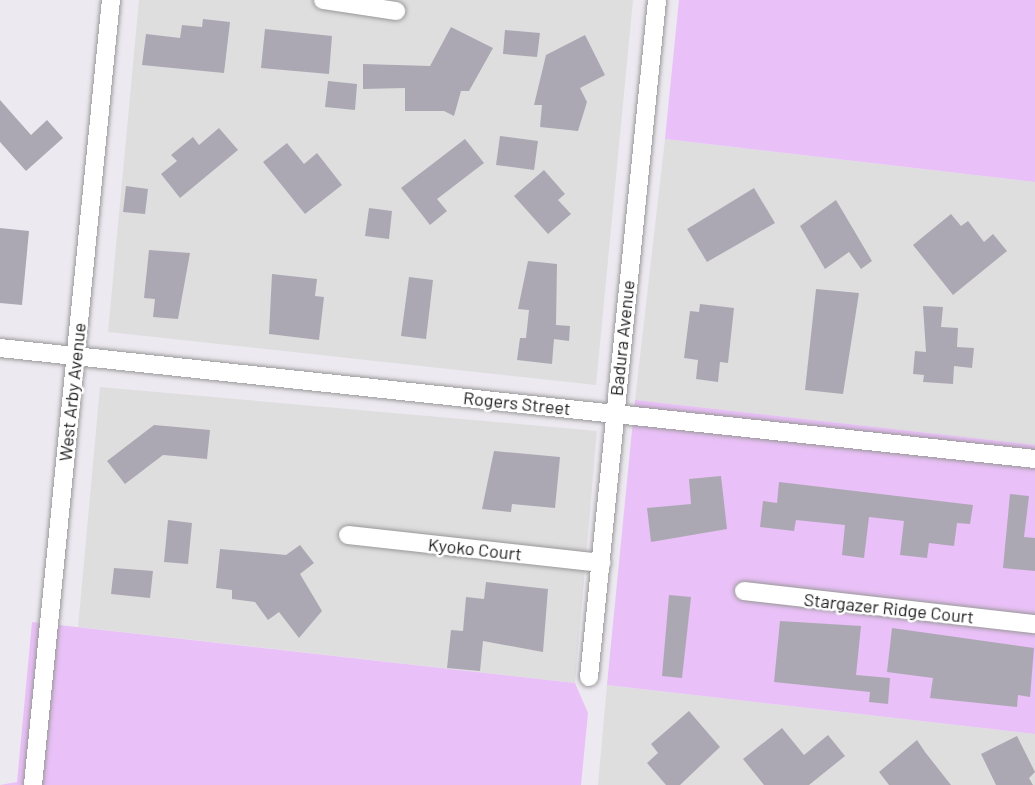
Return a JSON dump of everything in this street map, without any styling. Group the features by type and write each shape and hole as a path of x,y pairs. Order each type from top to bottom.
{"street":[{"name":"West Arby Avenue","path":"33,785 111,0"},
{"path":"323,0 396,11"},
{"name":"Badura Avenue","path":"589,677 657,0"},
{"name":"Rogers Street","path":"0,348 1035,459"},
{"name":"Kyoko Court","path":"348,536 601,563"},
{"name":"Stargazer Ridge Court","path":"744,591 1035,624"}],"shaded area":[{"path":"139,0 633,0 596,385 108,332"},
{"path":"665,139 1035,182 1035,445 635,400"},
{"path":"100,387 597,431 575,683 78,627"},
{"path":"607,685 1035,734 1035,785 598,785"}],"sand":[{"path":"679,0 1035,0 1035,182 665,139"},
{"path":"635,400 1035,445 1035,734 607,685"},
{"path":"32,622 575,683 588,713 581,785 0,785 17,782"}],"building":[{"path":"203,19 230,22 224,73 142,65 146,34 180,38 182,25 202,27"},
{"path":"451,27 493,48 469,91 461,91 454,116 444,111 405,111 405,88 363,89 363,64 430,66"},
{"path":"265,29 332,36 329,74 261,68"},
{"path":"505,30 540,33 537,57 503,54"},
{"path":"585,35 605,75 580,88 587,102 578,131 540,127 542,105 534,105 546,55"},
{"path":"328,81 357,84 355,110 325,107"},
{"path":"0,100 31,135 47,120 63,138 26,171 0,142"},
{"path":"219,128 238,150 180,198 161,174 177,161 171,155 193,137 199,145"},
{"path":"500,136 538,141 534,170 496,165"},
{"path":"465,139 484,163 437,199 447,211 430,225 401,188"},
{"path":"287,143 304,164 317,153 342,185 305,214 263,162"},
{"path":"544,170 565,194 558,200 571,214 548,234 514,196"},
{"path":"126,186 148,189 145,214 123,212"},
{"path":"754,188 775,223 707,262 687,229"},
{"path":"836,200 872,261 861,269 849,252 825,269 800,226"},
{"path":"369,208 392,211 389,239 365,236"},
{"path":"951,214 961,226 968,221 984,242 993,234 1007,251 953,295 913,245"},
{"path":"0,228 29,231 22,305 0,303"},
{"path":"149,250 190,253 178,319 153,317 155,299 144,298"},
{"path":"528,261 557,264 556,325 570,326 569,341 554,339 552,364 517,360 520,338 526,338 529,310 518,309"},
{"path":"272,274 317,279 315,296 324,297 319,340 269,334"},
{"path":"409,277 433,280 426,339 401,336"},
{"path":"816,289 859,293 843,394 805,390"},
{"path":"700,304 734,308 728,363 720,362 718,382 696,379 698,360 684,358 690,311 699,312"},
{"path":"923,306 943,307 941,327 958,328 957,347 974,348 972,368 954,366 953,384 923,382 924,375 913,374 915,351 926,352"},
{"path":"154,425 210,430 207,459 163,455 125,484 107,461"},
{"path":"494,451 560,457 555,508 512,504 511,512 482,509"},
{"path":"721,476 727,529 651,542 647,508 691,504 689,479"},
{"path":"779,482 973,505 970,524 957,523 954,546 929,543 927,558 900,555 904,521 869,517 864,558 842,555 845,525 796,520 794,531 760,527 763,501 777,503"},
{"path":"1010,494 1029,496 1024,537 1035,538 1035,571 1003,568"},
{"path":"168,520 192,523 188,564 164,562"},
{"path":"300,545 314,563 300,574 322,611 299,638 279,612 268,620 255,602 232,599 232,590 216,588 220,549 286,555"},
{"path":"114,568 153,571 150,598 111,594"},
{"path":"486,582 548,589 543,652 483,641 480,671 447,668 451,630 463,631 466,597 484,599"},
{"path":"669,595 691,597 682,678 662,676"},
{"path":"780,621 861,626 856,675 890,678 888,704 869,702 870,692 774,682"},
{"path":"892,628 1034,648 1030,697 1018,695 1017,707 930,698 933,678 887,672"},
{"path":"689,711 720,747 680,785 666,785 647,763 658,753 651,744"},
{"path":"782,728 804,755 828,735 845,756 809,785 764,785 743,759"},
{"path":"1017,736 1035,772 1029,778 1033,785 996,785 981,754"},
{"path":"917,740 951,785 889,785 879,772"}]}
